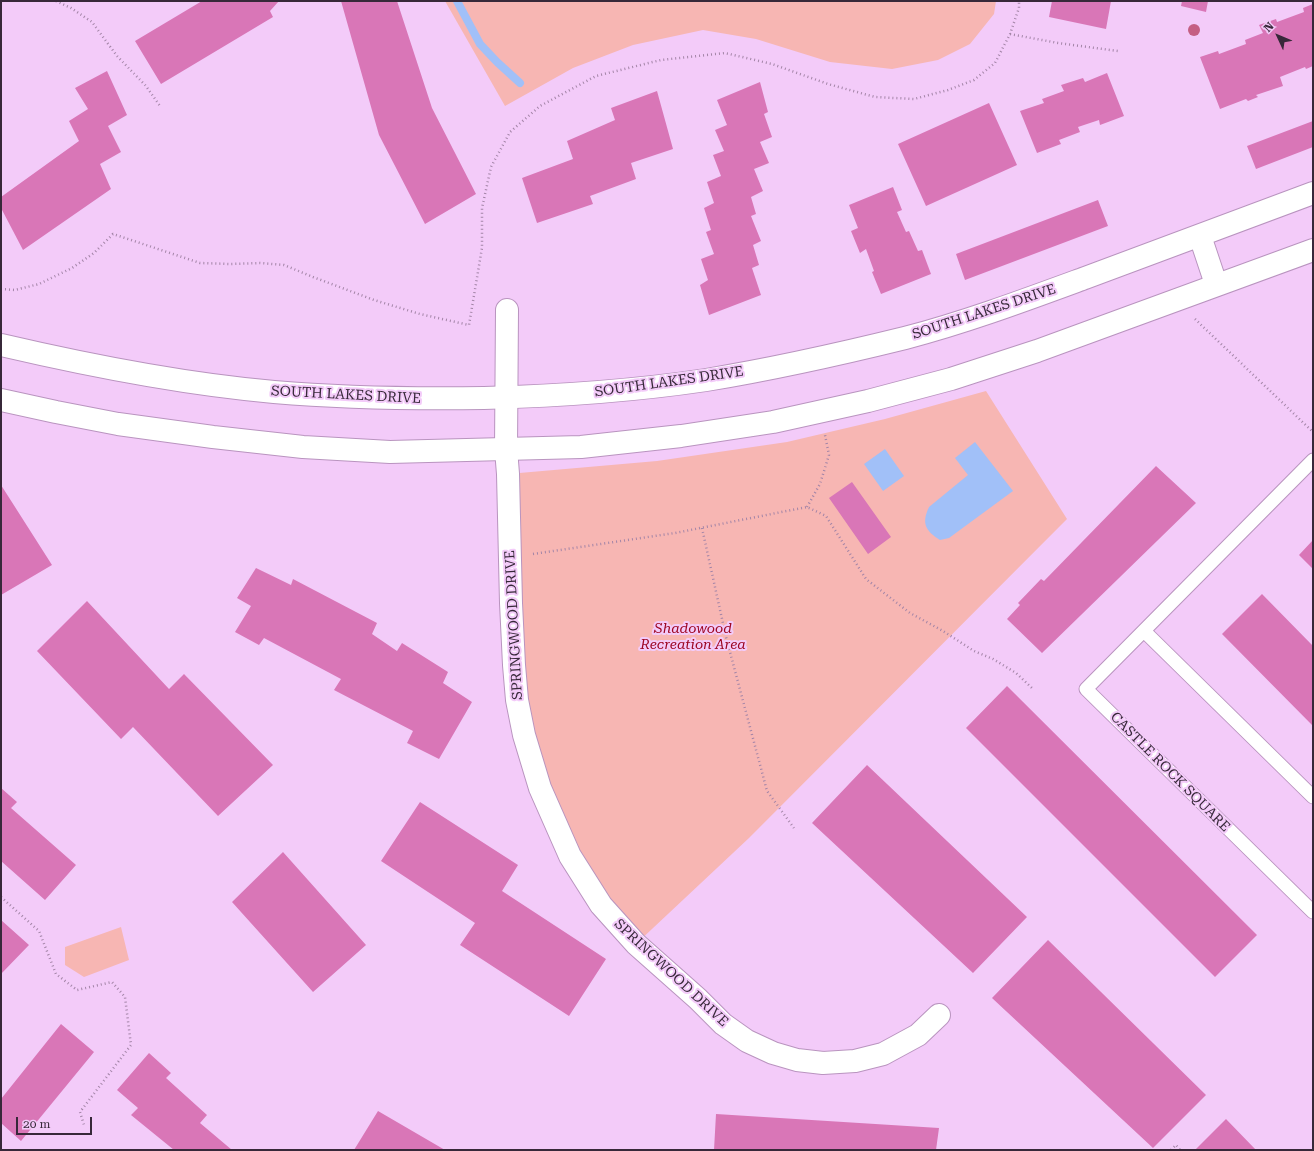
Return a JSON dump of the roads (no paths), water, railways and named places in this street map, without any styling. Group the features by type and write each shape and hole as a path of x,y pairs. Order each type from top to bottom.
{"main road":[{"name":"SOUTH LAKES DRIVE","path":"1,345 112,369 217,386 276,392 437,399 616,391 709,379 801,362 905,338 988,313 1313,193"},
{"path":"1200,236 1216,284"},
{"path":"1,400 118,424 213,437 303,447 390,452 582,446 681,436 773,422 868,402 951,379 1037,351 1216,284 1313,250"},
{"name":"SPRINGWOOD DRIVE","path":"507,310 506,449 508,471 510,603 517,700 524,736 540,788 570,856 601,905 636,944 698,999 723,1024 747,1041 774,1053 797,1060 823,1063 855,1061 883,1054 918,1035 939,1015"}],"lane":[{"name":"CASTLE ROCK SQUARE","path":"1313,460 1086,689 1313,912"},
{"path":"1144,631 1313,797"}],"water":[{"path":"975,442 1013,491 949,538 940,540 928,530 925,523 925,518 929,507 968,475 955,458"},
{"path":"885,449 904,476 883,491 864,464"}],"waterway":[{"path":"457,1 480,44 520,83"}],"park label":[{"name":"Shadowood Recreation Area","path":"693,638"}]}
